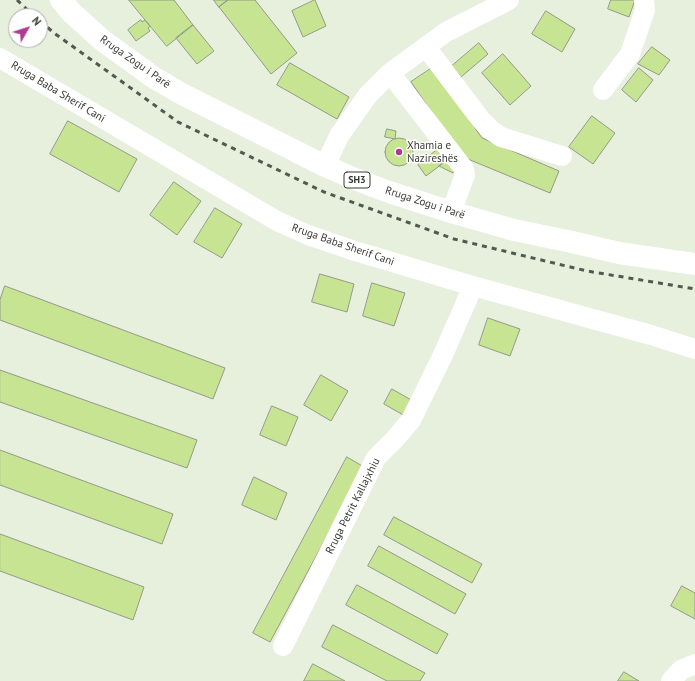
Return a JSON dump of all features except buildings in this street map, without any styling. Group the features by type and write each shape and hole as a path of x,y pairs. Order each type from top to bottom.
{"main road":[{"name":"Rruga Zogu i Parë","path":"61,0 71,12 102,40 153,77 180,93 325,166 386,191 514,230 619,253 695,264"}],"street":[{"path":"325,166 339,136 368,95 390,73 446,32 509,0"},
{"path":"603,90 630,54 645,10 644,0"},
{"path":"426,47 490,130 501,137 562,156"},
{"name":"Rruga Baba Sherif Cani","path":"0,58 277,221 308,235 355,251 473,286 651,334 695,349"},
{"path":"390,73 464,169 465,175 451,212"},
{"name":"Rruga Petrit Kallajxhiu","path":"283,646 376,458 411,420 443,355 473,286"},
{"path":"671,681 681,670 695,664"}],"railway":[{"path":"17,0 26,8"},
{"path":"48,28 178,122 324,192 454,239 587,271 695,289"}],"place":[{"name":"Xhamia e Nazireshës","path":"399,152"}]}
